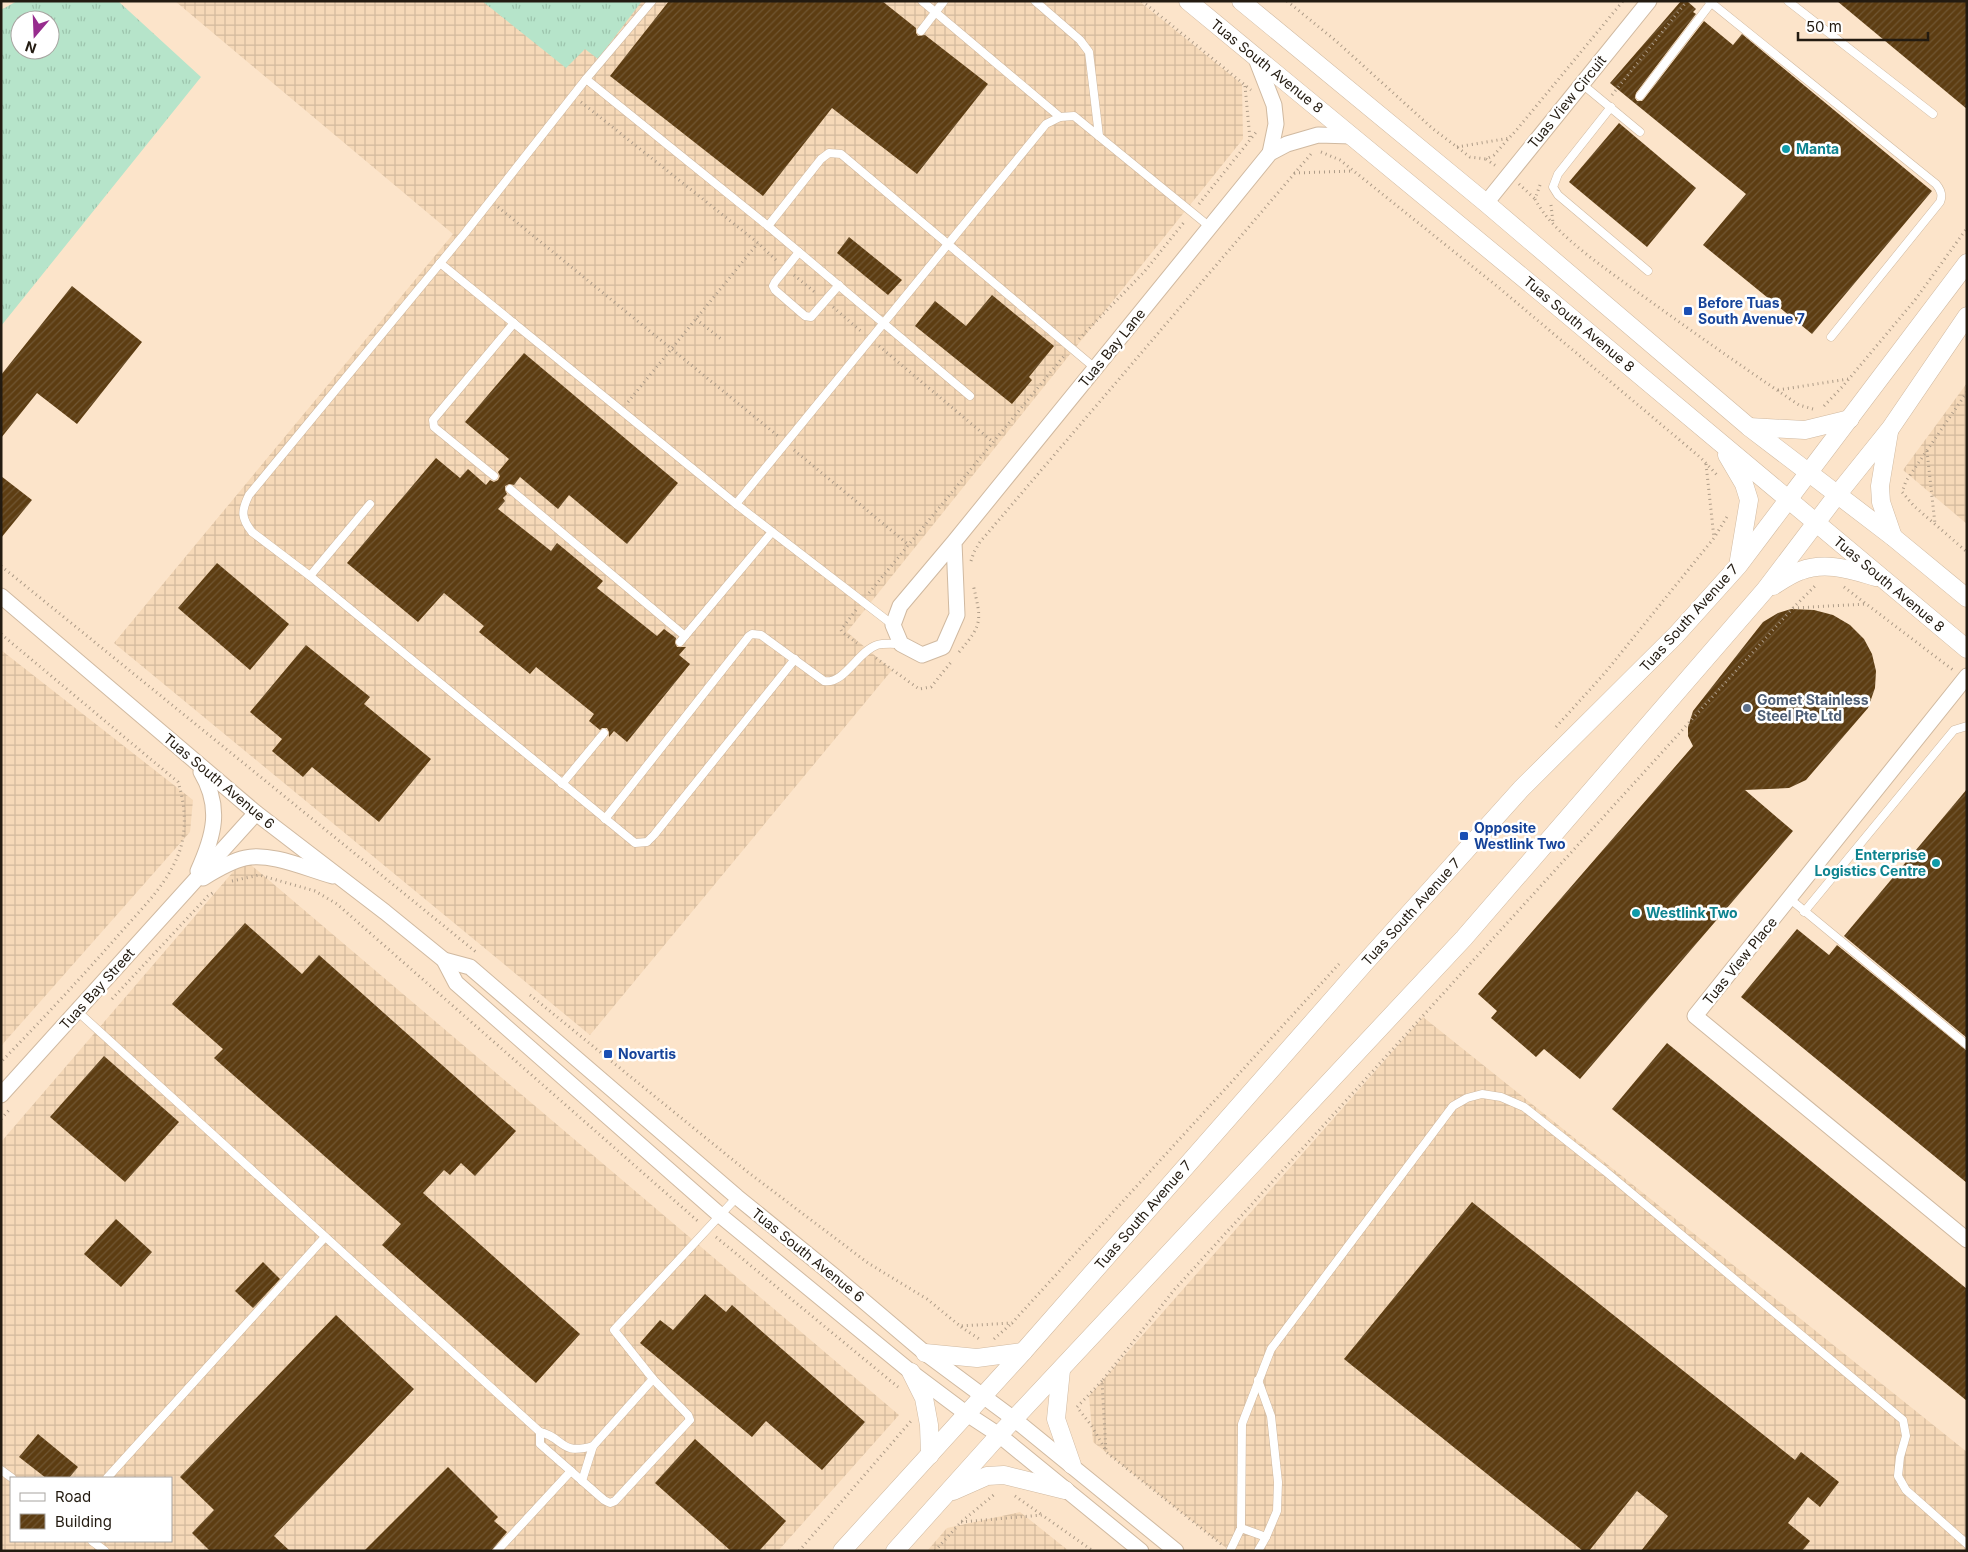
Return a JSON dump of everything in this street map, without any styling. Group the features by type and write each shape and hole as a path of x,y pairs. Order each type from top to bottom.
{"street":[{"name":"Tuas South Avenue 8","path":"1188,1 1719,441 1967,650"},
{"path":"1241,1 1486,203 1750,427 1893,537 1967,598"},
{"name":"Tuas View Circuit","path":"1486,203 1650,1"},
{"name":"Tuas Bay Lane","path":"1255,56 1274,105 1276,124 1270,153"},
{"name":"Tuas Bay Lane","path":"893,625 900,606 1270,153 1287,144 1318,135 1352,136"},
{"name":"Tuas South Avenue 7","path":"842,1551 983,1397 1362,966 1521,789 1676,635 1738,566 1967,263"},
{"path":"895,1551 999,1435 1464,938 1765,590 1890,429 1967,316"},
{"path":"1750,427 1805,430 1850,419"},
{"path":"1890,429 1880,486 1881,502 1893,537"},
{"path":"1719,441 1744,484 1749,500 1738,566"},
{"path":"893,625 901,644 922,654 943,647 957,615 954,542"},
{"path":"1765,590 1800,571 1822,567 1844,567 1884,580"},
{"name":"Tuas South Avenue 6","path":"1,596 256,813 386,912 444,960 456,983 721,1216 911,1372 967,1414 999,1435 1140,1551"},
{"name":"Tuas View Place","path":"1962,675 1790,899 1695,1016 1967,1240"},
{"name":"Tuas Bay Street","path":"192,884 210,845 214,824 209,786 194,761"},
{"name":"Tuas Bay Street","path":"1,1095 256,813"},
{"name":"Tuas Bay Street","path":"192,884 243,858 254,857 276,859 339,877"},
{"name":"Tuas South Avenue 6","path":"444,960 470,967 737,1197 833,1274 926,1353 1014,1419 1176,1551"},
{"path":"926,1353 977,1358 1023,1352"},
{"path":"1061,1370 1056,1420 1072,1465"},
{"path":"911,1372 924,1398 929,1425 930,1455"},
{"path":"948,1493 987,1476 1004,1475 1065,1490"}],"lane":[{"path":"652,1 586,79 440,263 255,488 243,508 246,525 252,532 310,576 635,842 647,842 683,800 795,659"},
{"path":"922,1 1060,116"},
{"path":"921,31 944,1"},
{"path":"1035,1 1080,40 1089,52 1099,136"},
{"path":"1788,1 1933,114"},
{"path":"1640,96 1710,2 1936,184 1941,191 1942,197 1940,202 1831,337"},
{"path":"586,79 768,226 970,396"},
{"path":"1582,84 1640,132"},
{"path":"1608,105 1558,174 1553,187 1558,195 1648,271"},
{"path":"736,504 1046,124 1060,116 1074,116 1210,227"},
{"path":"768,226 821,159 829,153 841,154 1095,368"},
{"path":"799,252 775,282 774,286 775,290 805,316 811,317 839,285"},
{"path":"440,263 736,504 893,625"},
{"path":"494,476 434,427 433,420 514,323"},
{"path":"510,490 683,639 772,532"},
{"path":"310,576 370,504"},
{"path":"605,819 752,634 761,634 824,682 838,679 867,651 877,645 901,644"},
{"path":"1804,912 1954,730 1967,726"},
{"path":"562,784 604,733"},
{"path":"1790,899 1967,1045"},
{"path":"77,1011 540,1432 550,1434 559,1444 567,1447 579,1450 592,1446"},
{"path":"1230,1551 1241,1528 1242,1424 1270,1349 1453,1106 1467,1098 1482,1094 1502,1096 1524,1107 1605,1171 1903,1420 1906,1436 1900,1457 1898,1476 1906,1490 1967,1544"},
{"path":"540,1432 540,1444 604,1500 610,1503 615,1501 690,1420 688,1415 653,1379 614,1330 737,1197"},
{"path":"108,1477 325,1237"},
{"path":"582,1480 592,1446 653,1379"},
{"path":"1258,1380 1271,1416 1278,1482 1277,1511 1258,1551"},
{"path":"497,1551 571,1471"},
{"path":"1241,1528 1266,1537"},
{"path":"93,1542 105,1551"}],"path":[{"path":"1142,1 1252,91"},
{"path":"1287,1 1336,41 1432,128 1470,157 1486,159 1494,156 1622,1"},
{"path":"1608,105 1688,1"},
{"path":"1245,85 1250,140"},
{"path":"972,577 980,613 979,623 974,635 931,687 919,689 912,686 841,630 1071,347 1145,271 1262,126"},
{"path":"1458,148 1510,137"},
{"path":"970,568 974,552 980,542 1152,342 1169,319 1293,173 1317,150 1340,160 1498,287 1705,463 1723,481"},
{"path":"1293,173 1354,171"},
{"path":"1542,179 1535,199 1542,212 1557,229 1611,273 1704,341 1799,405 1815,410 1826,405 1915,300 1967,228"},
{"path":"490,200 909,545"},
{"path":"621,410 758,243"},
{"path":"696,319 721,339"},
{"path":"1778,390 1849,379"},
{"path":"1967,392 1906,481 1902,492 1914,506 1967,552"},
{"path":"1928,450 1936,525"},
{"path":"1705,463 1714,538"},
{"path":"1551,732 1604,674 1714,538 1733,507"},
{"path":"1,566 479,954"},
{"path":"1222,1544 1106,1452 1092,1425 1077,1407 1102,1381 1175,1289 1792,608 1818,583"},
{"path":"1841,584 1962,675"},
{"path":"1792,608 1866,604"},
{"path":"1,634 178,782 184,802 184,820 180,849 161,886 69,991 1,1062"},
{"path":"1947,677 1962,675"},
{"path":"231,881 259,875 315,891 337,904 708,1230 903,1391"},
{"path":"110,1001 208,896 216,891"},
{"path":"524,991 749,1173 868,1263 926,1299 960,1326 987,1344 1012,1323 1271,1036 1345,957"},
{"path":"1,1119 14,1105"},
{"path":"960,1326 1012,1323"},
{"path":"1102,1381 1106,1452"},
{"path":"799,1551 905,1429 914,1414"},
{"path":"935,1551 961,1522 1004,1488"},
{"path":"1011,1493 1093,1551"},
{"path":"961,1522 1042,1515"}],"shaded area":[{"path":"175,1 1139,1 1242,84 1243,139 847,632 892,670 590,1035 114,643 453,234"},
{"path":"1967,383 1967,524 1903,470"},
{"path":"1,650 193,800 190,832 1,1046"},
{"path":"244,859 899,1415 778,1551 1,1551 1,1142"},
{"path":"1423,1017 1967,1452 1967,1551 1230,1551 1093,1442 1089,1396"},
{"path":"1020,1512 1069,1551 927,1551 947,1528"}],"green space":[{"path":"17,1 118,1 201,77 1,326 1,10"},
{"path":"482,1 642,1 598,59 585,49 566,68"}],"building":[{"path":"669,1 882,1 916,28 918,36 925,35 988,84 917,174 832,108 763,196 610,76"},
{"name":"Manta","path":"1681,1 1687,1 1696,9 1693,12 1696,14 1636,93 1635,98 1637,101 1644,99 1704,21 1733,45 1742,34 1932,191 1812,334 1703,245 1746,194 1610,83"},
{"path":"1837,1 1967,1 1967,109"},
{"path":"1619,123 1696,188 1647,247 1569,182"},
{"path":"849,237 902,280 888,295 837,253"},
{"path":"72,286 142,342 77,424 37,393 1,438 1,375"},
{"path":"992,295 1054,346 1029,377 1032,380 1012,404 915,326 935,301 966,326"},
{"path":"524,353 678,483 627,544 569,495 558,509 520,477 514,485 509,484 505,486 507,494 503,498 505,501 498,509 551,551 557,543 603,581 597,588 657,636 664,629 676,638 675,643 677,647 686,647 679,655 690,664 627,742 614,731 609,737 607,728 600,730 589,721 594,714 536,667 530,674 479,632 484,626 444,593 418,622 347,563 436,458 460,478 468,469 486,485 490,480 494,482 498,480 500,476 498,472 509,459 465,422"},
{"path":"1,476 32,500 1,538"},
{"path":"217,563 289,624 250,670 178,608"},
{"name":"Westlink Two","path":"1791,609 1814,610 1833,615 1850,625 1864,639 1872,654 1876,671 1875,688 1868,708 1806,780 1789,788 1745,790 1793,831 1580,1079 1544,1049 1536,1057 1491,1018 1497,1011 1478,994 1693,746 1688,736 1688,727 1693,711 1763,622 1778,613"},
{"path":"306,645 370,697 364,704 431,759 379,822 312,767 303,777 272,751 282,739 250,712"},
{"name":"Enterprise Logistics Centre","path":"1967,789 1967,1038 1844,936"},
{"path":"245,923 302,974 319,955 516,1131 475,1176 461,1163 450,1175 444,1170 423,1193 580,1334 536,1383 382,1245 401,1224 214,1058 223,1049 172,1004"},
{"path":"1797,929 1829,955 1837,945 1967,1051 1967,1183 1741,997"},
{"path":"1667,1043 1967,1289 1967,1401 1612,1109"},
{"path":"104,1056 179,1122 125,1182 50,1117"},
{"path":"1472,1202 1795,1460 1801,1452 1839,1482 1820,1507 1808,1497 1788,1523 1810,1541 1802,1551 1641,1551 1668,1516 1637,1491 1589,1551 1583,1551 1344,1359"},
{"path":"116,1219 152,1252 121,1287 84,1254"},
{"path":"263,1262 280,1279 253,1308 235,1291"},
{"path":"705,1294 726,1312 732,1305 865,1422 822,1470 766,1421 752,1437 640,1343 660,1320 673,1330"},
{"path":"336,1315 414,1389 274,1536 290,1551 210,1551 192,1533 214,1510 180,1477"},
{"path":"38,1434 78,1467 70,1477 45,1477 19,1457"},
{"path":"695,1439 786,1521 759,1551 731,1551 655,1483"},
{"path":"448,1467 498,1517 494,1521 507,1532 491,1551 364,1551"}],"place":[{"name":"Manta","path":"1786,149"},
{"name":"Before Tuas South Avenue 7","path":"1688,311"},
{"name":"Gomet Stainless Steel Pte Ltd","path":"1747,708"},
{"name":"Opposite Westlink Two","path":"1464,836"},
{"name":"Enterprise Logistics Centre","path":"1936,863"},
{"name":"Westlink Two","path":"1636,913"},
{"name":"Novartis","path":"608,1054"}]}
